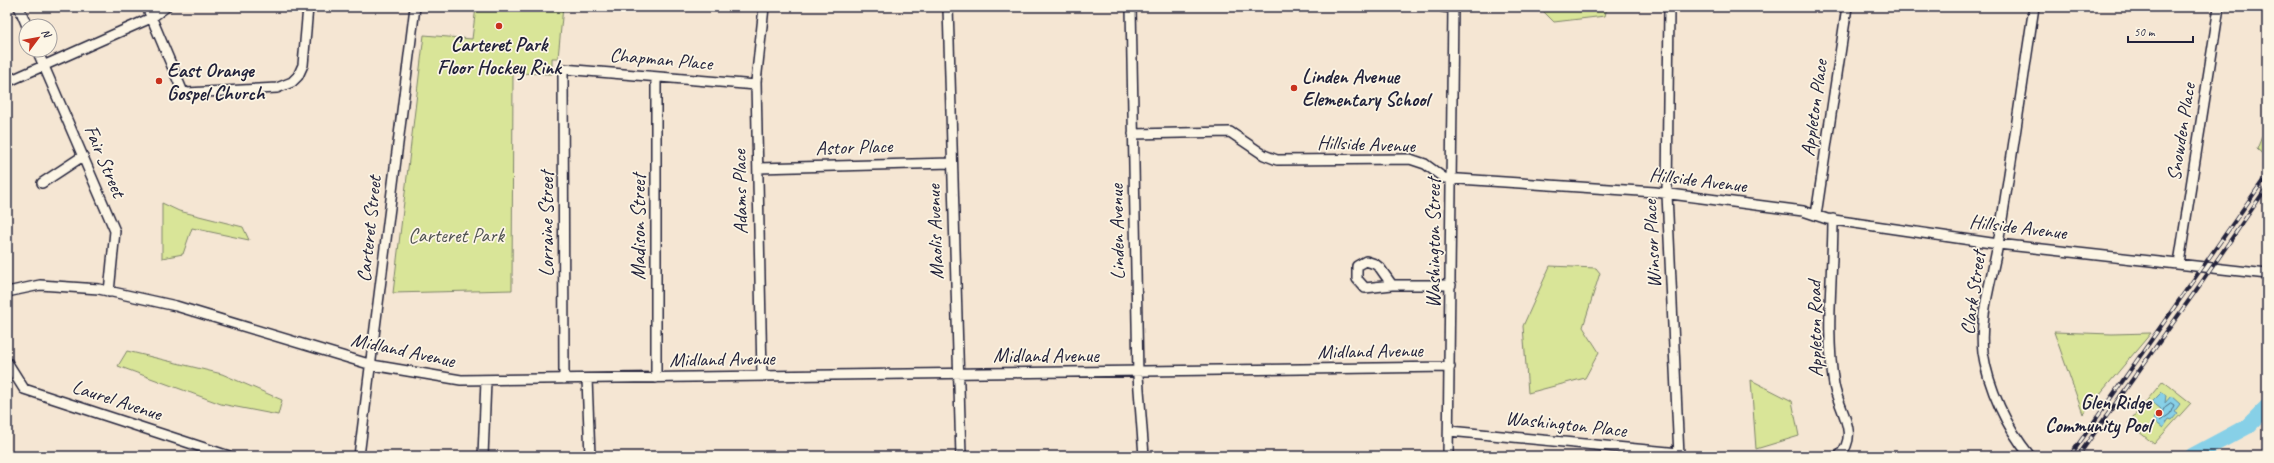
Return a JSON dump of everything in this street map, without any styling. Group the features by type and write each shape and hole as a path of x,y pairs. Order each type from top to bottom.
{"street":[{"path":"19,7 24,18"},
{"path":"147,7 182,90 187,93 278,88 292,82 301,71 308,7"},
{"path":"7,82 45,67 151,18 166,7"},
{"name":"Carteret Street","path":"359,456 372,364 415,7"},
{"name":"Adams Place","path":"762,376 756,85 764,7"},
{"name":"Maolis Avenue","path":"948,7 951,163 961,456"},
{"name":"Linden Avenue","path":"1131,7 1138,373 1144,456"},
{"path":"1442,7 1453,7"},
{"name":"Washington Street","path":"1448,456 1453,7"},
{"name":"Winsor Place","path":"1669,7 1667,194 1679,454"},
{"name":"Appleton Place","path":"1816,215 1847,7"},
{"name":"Clark Street","path":"2030,456 2009,427 1999,406 1983,353 1982,330 1998,244 2034,7"},
{"name":"Snowden Place","path":"2179,263 2218,7"},
{"name":"Fair Street","path":"41,58 116,231 109,292"},
{"name":"Chapman Place","path":"563,69 756,85"},
{"name":"Lorraine Street","path":"563,69 564,379"},
{"name":"Madison Street","path":"656,77 656,378"},
{"name":"Hillside Avenue","path":"1133,134 1230,132 1264,155 1277,160 1410,160 1425,164 1444,178 1451,179 1667,194 1803,211 1833,219 1998,244 2267,274"},
{"path":"42,183 83,156"},
{"name":"Astor Place","path":"758,168 951,163"},
{"name":"Appleton Road","path":"1833,219 1830,362 1835,390 1847,422 1849,440 1844,451 1839,456"},
{"name":"Midland Avenue","path":"7,292 40,285 64,285 109,292 176,306 372,364 461,380 486,381 958,373 1138,373 1450,367"},
{"path":"1392,285 1451,285"},
{"name":"Laurel Avenue","path":"7,362 24,389 208,453 229,456"},
{"path":"587,379 590,456"},
{"path":"483,456 486,381"},
{"name":"Washington Place","path":"1449,430 1679,454"}],"green space":[{"name":"Carteret Park","path":"476,7 563,7 558,58 552,58 552,74 513,73 512,290 393,293 424,35 472,39"},
{"path":"1539,7 1607,7 1605,16 1554,22"},
{"path":"2267,124 2267,158 2257,149"},
{"path":"162,203 179,211 243,227 249,240 192,228 183,254 162,258"},
{"path":"1550,266 1596,268 1600,273 1583,327 1599,352 1585,378 1528,393 1523,326"},
{"path":"2054,332 2112,334 2151,333 2083,414"},
{"path":"127,351 222,374 282,400 278,415 221,404 118,366"},
{"path":"1751,380 1792,401 1799,436 1756,449"},
{"name":"Glen Ridge Community Pool","path":"2163,381 2191,403 2154,444 2128,423"}],"water":[{"path":"2162,392 2166,395 2165,403 2171,396 2180,404 2174,412 2177,414 2172,420 2169,419 2163,428 2153,420 2161,409 2152,402"}],"waterway":[{"path":"2192,456 2248,426 2267,407"}],"railway":[{"path":"2070,456 2267,175"},
{"path":"2078,456 2202,282 2267,187"}],"place":[{"name":"Carteret Park Floor Hockey Rink","path":"499,26"},
{"name":"East Orange Gospel Church","path":"159,81"},
{"name":"Linden Avenue Elementary School","path":"1294,88"},
{"name":"Glen Ridge Community Pool","path":"2159,413"}]}
